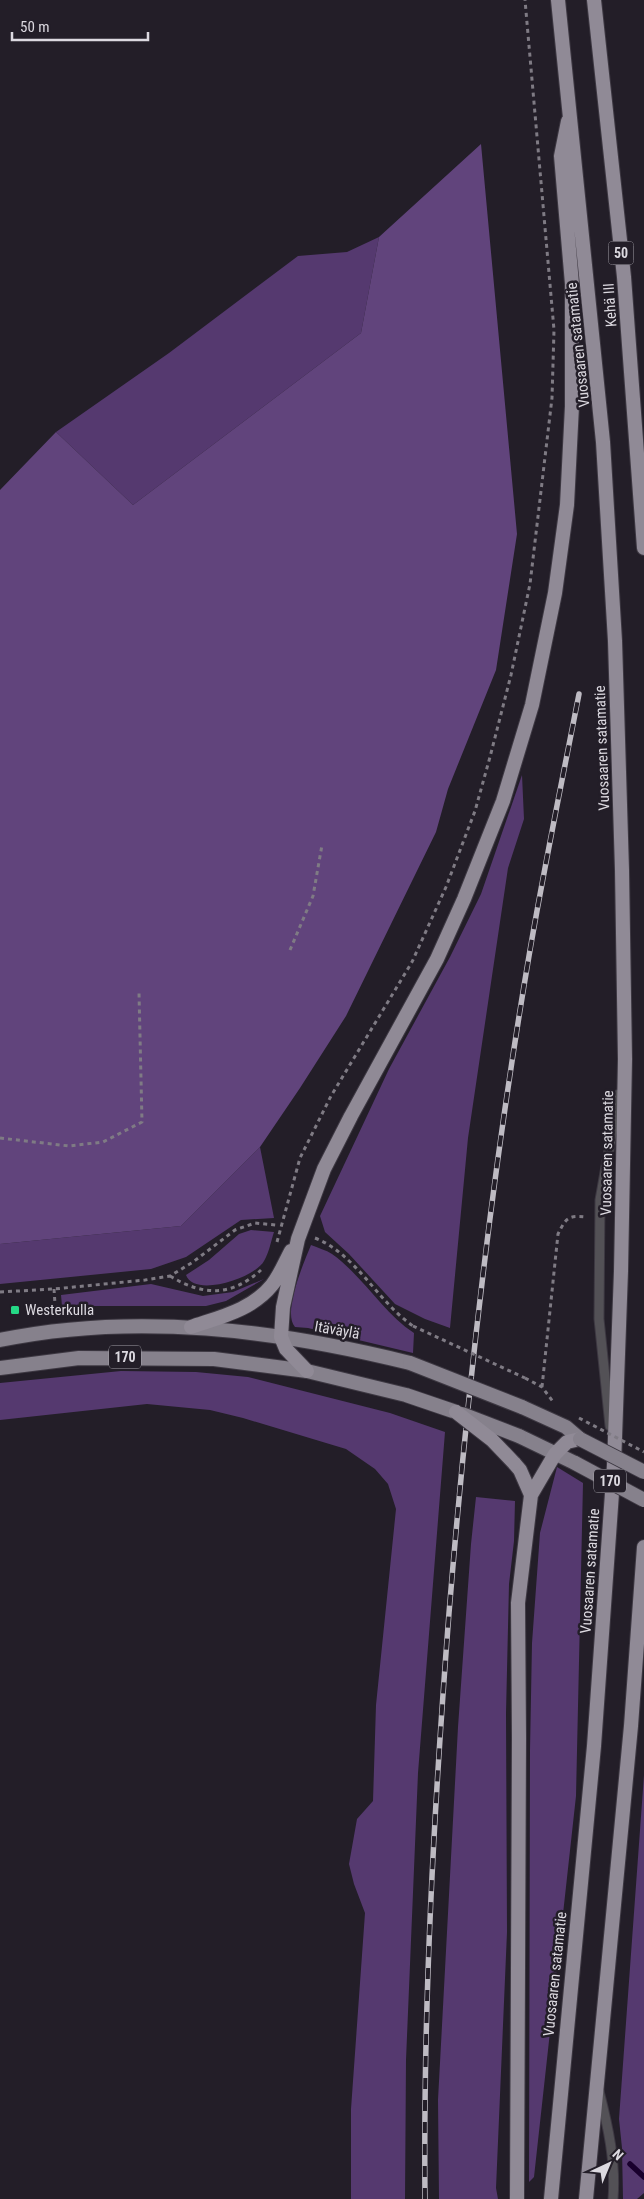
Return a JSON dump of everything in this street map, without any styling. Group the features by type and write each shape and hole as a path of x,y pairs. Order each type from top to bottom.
{"highway":[{"path":"307,1371 286,1349 281,1337 283,1307 298,1239 324,1169 437,959 464,899 503,801 532,705 555,593 567,505 572,406 572,284 561,156 571,106 558,0"},
{"name":"Kehä III","path":"594,0 624,277 644,548"},
{"name":"Vuosaaren satamatie","path":"550,2199 594,1746 614,1465 621,1271 625,1059 622,860 612,601 603,442 571,106"},
{"path":"191,1327 236,1312 254,1302 272,1284 298,1239"},
{"path":"456,1412 492,1440 514,1463 520,1470 531,1495"},
{"path":"517,2199 518,1603 531,1495 555,1454 567,1442 580,1439"},
{"path":"586,2199 631,1726 644,1547"}],"main road":[{"name":"Itäväylä","path":"0,1340 90,1329 144,1326 191,1327 281,1337 353,1349 410,1363 522,1407 566,1427 580,1439 644,1472"},
{"name":"170","path":"0,1368 78,1358 145,1357 214,1359 307,1371 406,1395 456,1412 518,1436 575,1463 644,1500"}],"lane":[{"path":"614,1465 599,1319 600,1200 625,1059"},
{"path":"597,2082 610,2135 614,2187 613,2199"}],"path":[{"path":"277,1244 300,1158 331,1096 412,962 446,888 475,811 490,757 511,675 530,584 552,398 554,330 525,0"},
{"path":"290,950 313,896 322,845"},
{"path":"0,1138 69,1146 103,1142 142,1122 138,993"},
{"path":"542,1387 558,1234 565,1220 574,1216 586,1217"},
{"path":"0,1292 54,1289 170,1276 199,1258 235,1230 255,1223 276,1225"},
{"path":"312,1237 327,1243 339,1251 392,1309 413,1326 542,1387 558,1406"},
{"path":"170,1276 188,1287 208,1292 226,1289 246,1281 265,1267"},
{"path":"54,1289 55,1304"},
{"path":"570,1414 644,1452"}],"shaded area":[{"path":"481,144 517,534 496,670 448,789 436,832 346,1016 300,1088 260,1147 181,1226 0,1244 0,490 56,432 133,505 361,333 379,237"},
{"path":"379,237 361,333 133,505 56,432 169,353 298,256 347,252"},
{"path":"522,775 524,819 508,868 468,1138 450,1328 425,1319 395,1304 349,1254 325,1232 320,1216 389,1069 450,957 481,894"},
{"path":"260,1147 274,1218 241,1220 186,1257 151,1269 0,1284 0,1244 181,1226"},
{"path":"251,1230 274,1232 266,1258 258,1267 249,1274 225,1283 200,1285 191,1282 186,1275 209,1260 239,1234"},
{"path":"311,1245 330,1253 343,1263 392,1315 414,1333 413,1353 308,1328 295,1327 291,1311 293,1299 299,1275"},
{"path":"264,1279 226,1301 206,1306 62,1306 61,1295 151,1284 203,1296 233,1292"},
{"path":"121,1371 196,1372 248,1377 390,1413 445,1432 418,1773 406,2060 405,2199 351,2199 351,2109 365,1913 349,1864 357,1819 373,1801 376,1705 396,1509 388,1484 375,1469 346,1449 210,1410 147,1404 0,1420 0,1383"},
{"path":"557,1467 583,1483 576,1796 534,2177 529,2182 532,1643 540,1533"},
{"path":"476,1497 515,1501 514,1541 509,1584 506,1713 507,1932 496,2188 498,2199 439,2199 438,2100 458,1727"},
{"path":"644,1775 644,2193 637,2199 623,2199 622,2148 619,2119"}],"waterway":[{"path":"630,2164 644,2177"}],"railway":[{"path":"425,2199 426,2053 434,1833 449,1613 472,1366 503,1119 529,956 579,694"}],"place":[{"name":"Westerkulla","path":"15,1310"}]}
